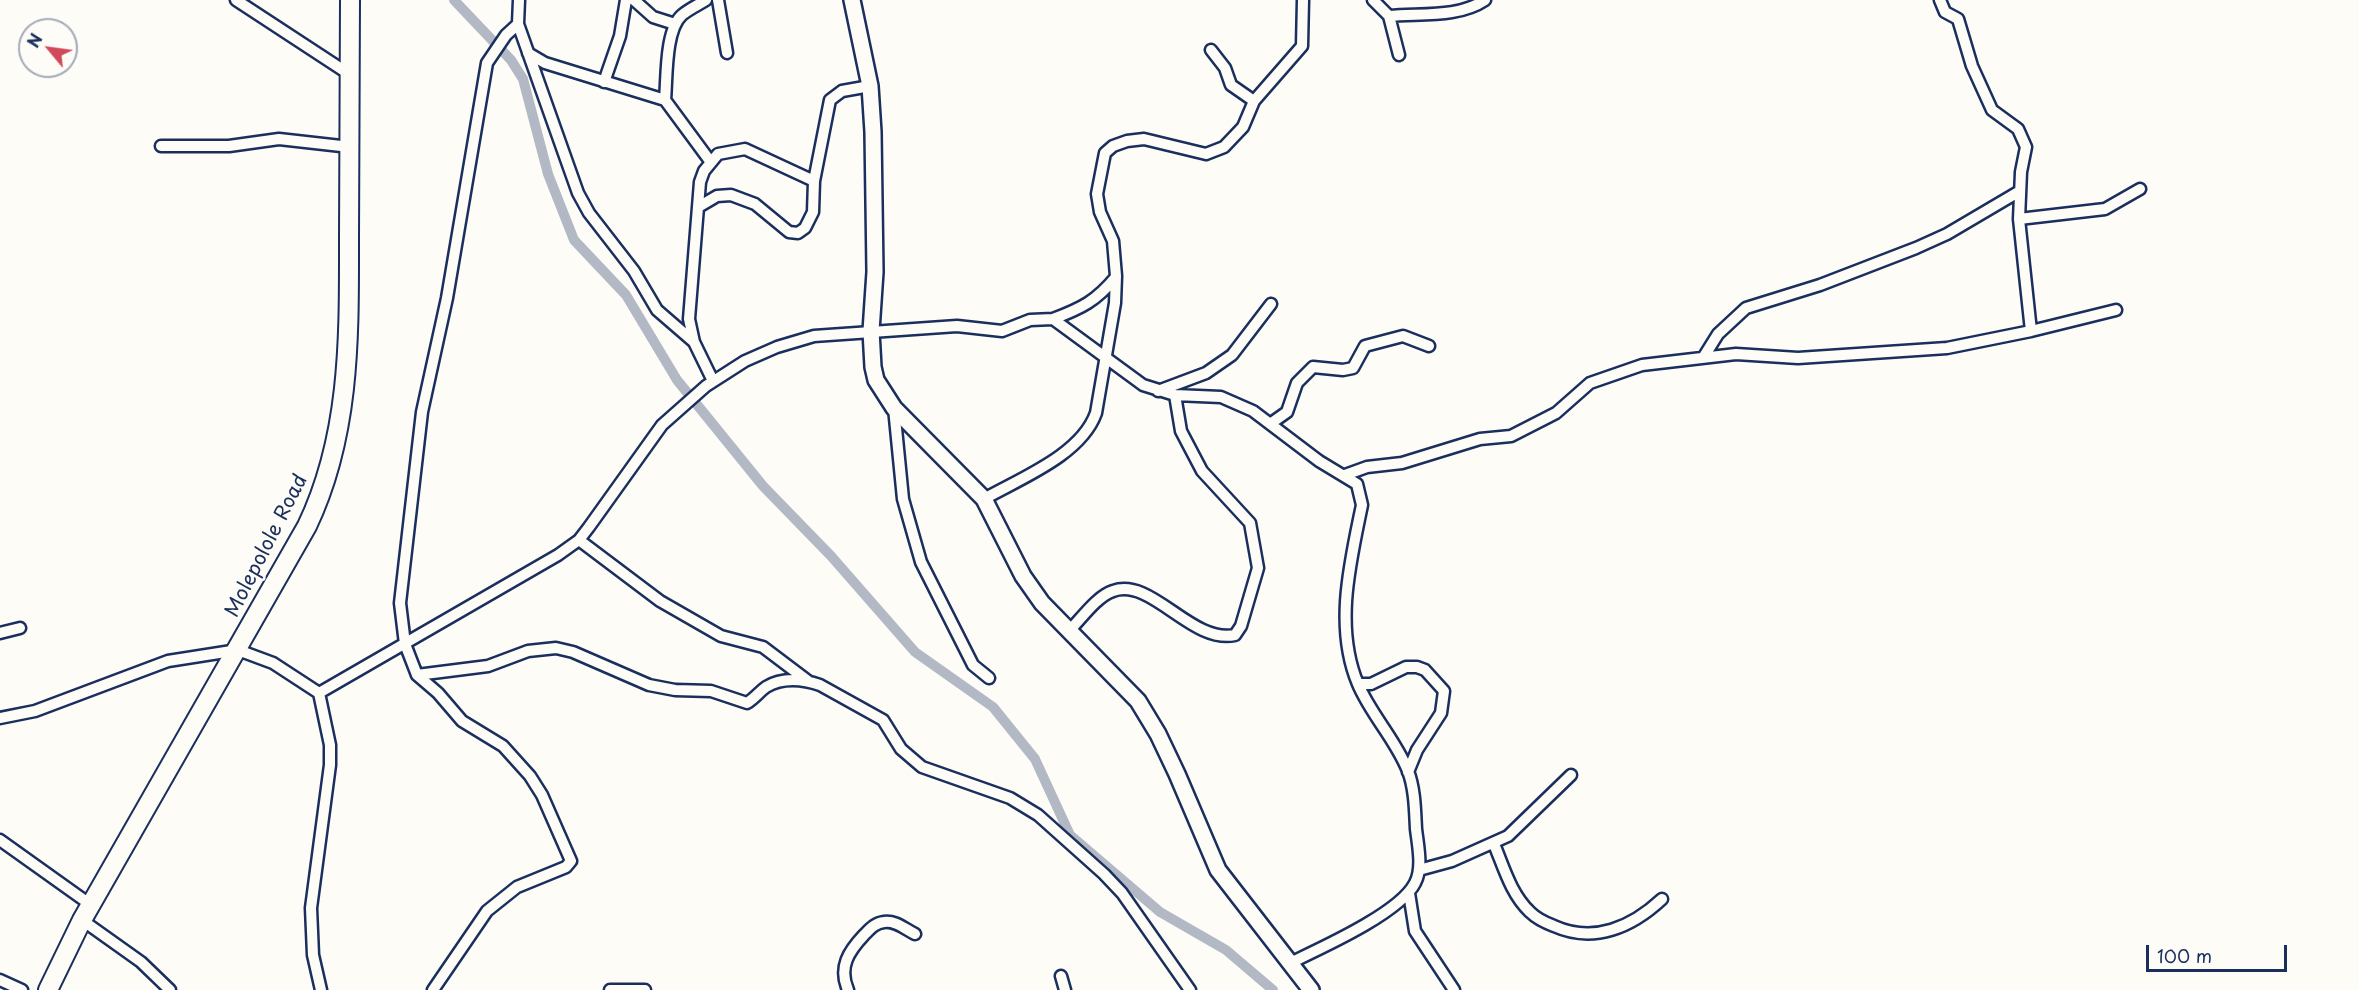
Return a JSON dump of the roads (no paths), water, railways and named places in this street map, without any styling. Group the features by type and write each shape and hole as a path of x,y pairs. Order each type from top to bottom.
{"main road":[{"name":"Molepolole Road","path":"48,990 87,912 307,526 327,479 345,391 349,324 350,0"}],"street":[{"path":"236,0 349,74"},
{"path":"519,0 518,24 578,193 589,213 634,271 657,310 694,342"},
{"path":"604,82 620,36 626,0"},
{"path":"634,0 652,17 675,24"},
{"path":"665,100 670,45 675,24 682,15 706,0"},
{"path":"718,0 728,53"},
{"path":"852,0 870,86 873,132 872,331 873,367 876,380 894,408 984,499 1031,588 1069,632 1138,701 1168,754 1218,870 1311,990"},
{"path":"984,499 1059,456 1085,434 1092,424 1100,397 1104,357 1115,303 1116,276 1113,241 1101,212 1097,194 1105,153 1113,146 1127,141 1144,140 1193,152 1213,152 1224,147 1243,127 1254,101 1302,46 1303,0"},
{"path":"1373,0 1389,16 1399,55"},
{"path":"1389,16 1446,13 1477,5 1485,0"},
{"path":"1940,0 1945,12 1958,19 1972,66 1992,110 2018,129 2023,136 2026,147 2019,219 2031,332"},
{"path":"434,990 487,911 517,887 566,867 571,861 542,795 530,776 502,746 462,721 438,693 417,675 405,644 400,603 422,412 447,298 488,63 506,35 518,24"},
{"path":"1211,50 1225,68 1231,86 1254,101"},
{"path":"528,53 545,63 665,100 710,161"},
{"path":"700,206 717,196 731,195 755,204 789,232 798,233 805,228 813,212 814,181 830,100 842,91 870,86"},
{"path":"161,146 229,146 279,139 350,147"},
{"path":"710,384 694,342 689,319 700,206 700,182 710,161 718,154 745,149 814,181"},
{"path":"2019,219 2104,209 2140,189"},
{"path":"1703,358 1718,334 1746,308 1829,282 1916,248 1947,234 2020,191"},
{"path":"319,693 558,555 579,540 653,435 678,409 745,361 777,347 814,336 957,326 1002,331 1030,320 1053,319 1087,305 1101,295 1116,276"},
{"path":"1158,391 1206,373 1232,355 1271,304"},
{"path":"1345,475 1367,468 1402,463 1480,439 1511,436 1556,413 1580,390 1602,379 1642,365 1736,354 1798,358 1947,348 2031,332 2116,310"},
{"path":"1053,319 1143,385 1175,395 1221,397 1238,402 1319,460 1358,484 1362,505 1346,585 1348,640 1358,684 1408,772 1414,804 1419,870 1409,893 1355,932 1290,963"},
{"path":"1270,424 1287,412 1297,383 1313,367 1343,370 1353,368 1365,346 1403,336 1429,346"},
{"path":"1069,632 1101,599 1112,591 1122,589 1146,595 1164,604 1183,621 1219,635 1235,635 1241,627 1258,568 1250,523 1202,471 1181,431 1175,395"},
{"path":"894,408 903,499 921,562 973,665 990,678"},
{"path":"579,540 660,601 721,636 763,647 808,681 883,720 901,749 922,767 1010,798 1038,815 1122,893 1190,990"},
{"path":"0,633 20,628"},
{"path":"417,675 488,666 528,651 556,648 573,652 649,686 711,692 747,703 776,683 808,681"},
{"path":"0,718 35,711 168,661 238,650 273,663 319,693 330,745 330,765 311,908 313,955 321,990"},
{"path":"1358,684 1371,684 1406,667 1417,667 1425,670 1444,691 1441,713 1417,750 1408,772"},
{"path":"1419,870 1452,861 1494,844 1516,829 1571,775"},
{"path":"0,840 87,912 170,990"},
{"path":"1494,844 1511,885 1521,902 1531,914 1559,928 1585,934 1609,931 1631,924 1662,899"},
{"path":"1409,893 1415,931 1454,990"},
{"path":"848,990 843,971 846,959 852,948 874,924 893,922 915,934"},
{"path":"1061,976 1065,990"},
{"path":"0,980 22,990"},
{"path":"610,990 645,990"}],"waterway":[{"path":"454,0 511,60 523,79 548,174 574,240 626,295 677,380 763,486 831,556 915,652 993,707 1035,759 1070,835 1160,912 1226,950 1273,990"}]}
